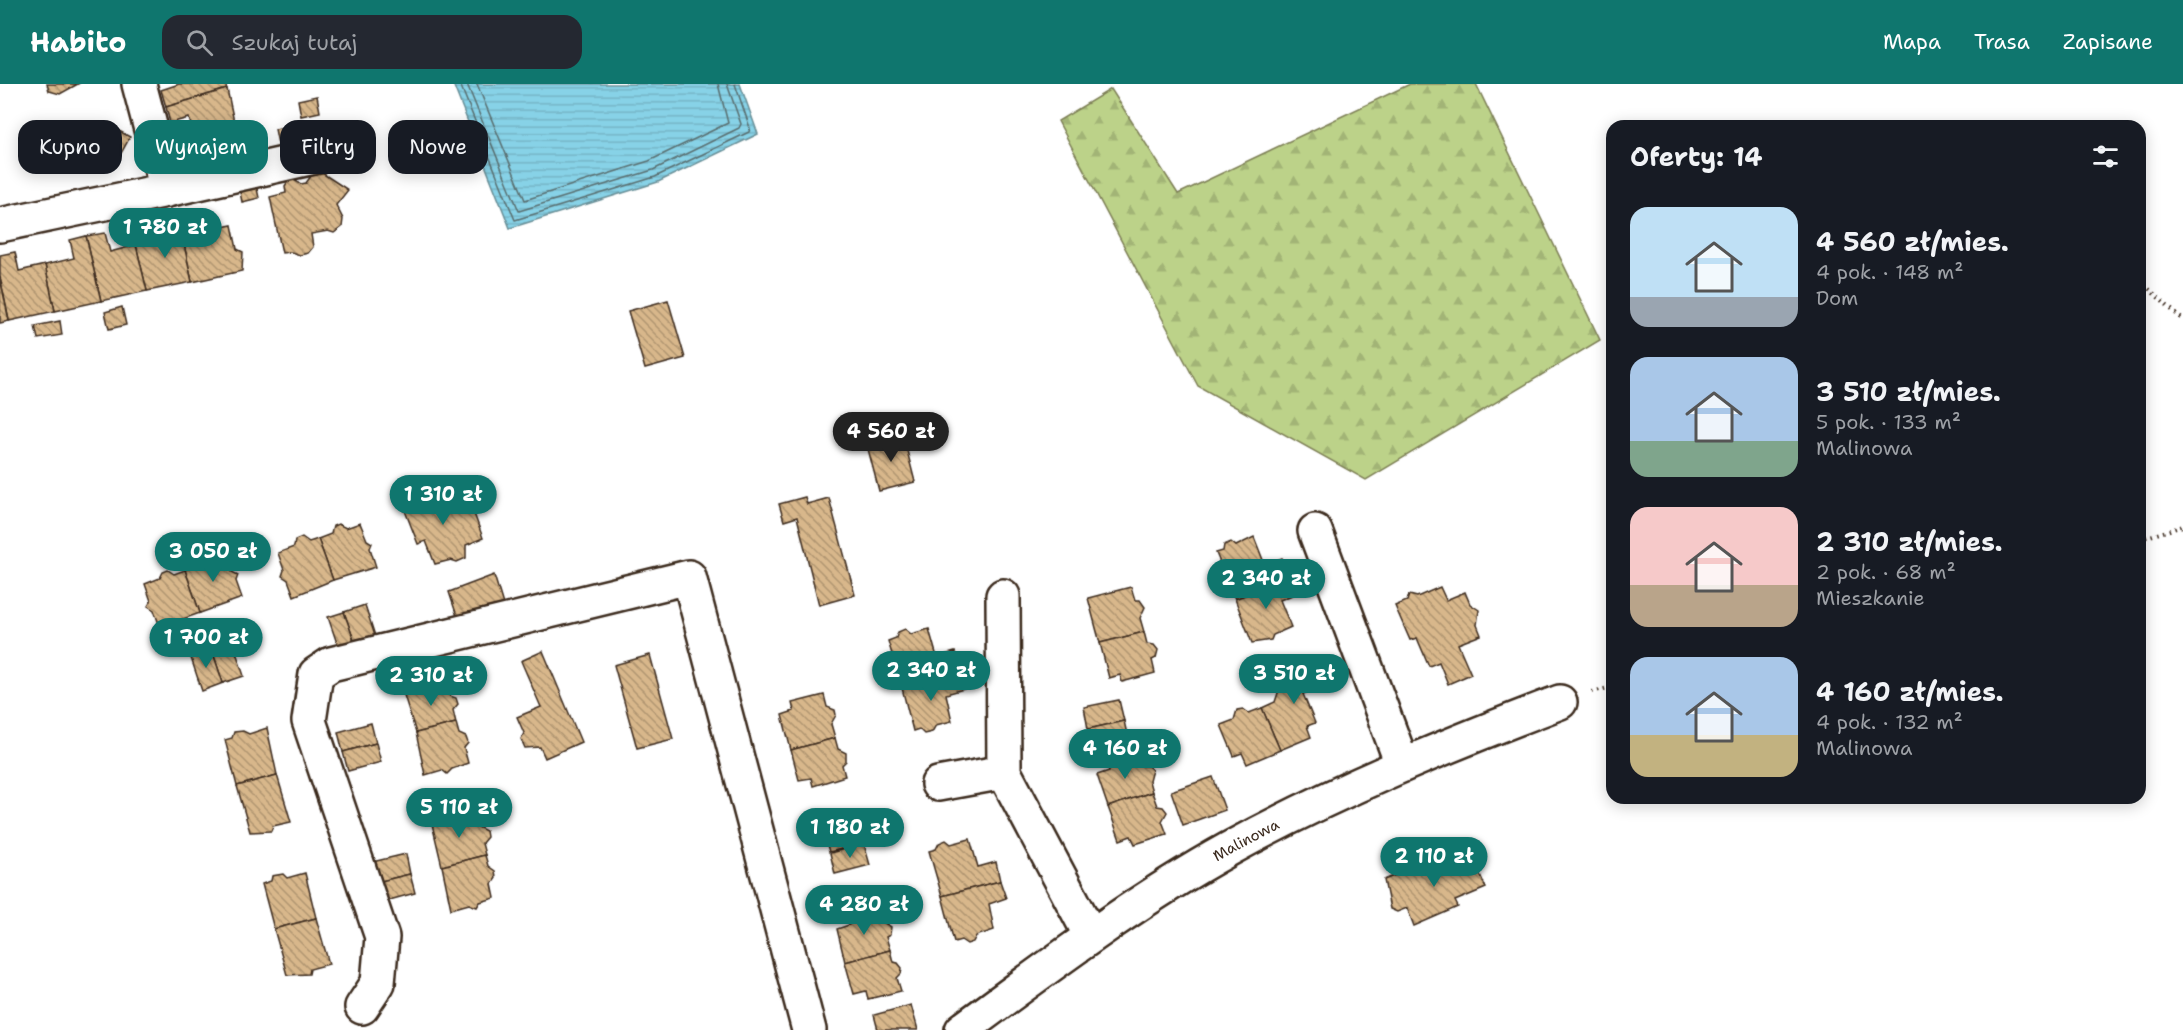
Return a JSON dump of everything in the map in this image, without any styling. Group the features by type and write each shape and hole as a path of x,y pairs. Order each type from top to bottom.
{"street":[{"path":"139,84 167,190"},
{"path":"0,225 280,165"},
{"path":"1315,531 1402,764"},
{"path":"362,1006 378,983 382,937 309,721 316,674 331,664 689,577 809,1030"},
{"path":"1003,596 1004,772 1091,936"},
{"name":"Malinowa","path":"962,1030 1091,936 1227,850 1402,764 1560,702"},
{"path":"938,784 1004,772"}],"path":[{"path":"2146,286 2183,320"},
{"path":"2146,537 2183,526"}],"green space":[{"path":"1410,84 1476,84 1600,340 1366,480 1198,386 1058,121 1111,89 1178,194"}],"water":[{"path":"453,84 740,84 758,134 658,182 510,228 488,172 488,120 467,120"}],"building":[{"path":"47,84 78,84 60,94 49,91"},
{"path":"179,84 225,84 227,89 166,107 161,90"},
{"path":"227,89 234,120 190,120 189,118 169,120 166,107"},
{"path":"317,96 320,112 301,116 298,100"},
{"path":"280,128 280,154 275,129"},
{"path":"122,133 130,137 122,152"},
{"path":"312,174 324,174 348,190 336,205 343,219 342,227 334,233 328,231 311,234 313,247 308,253 300,255 291,252 282,253 270,197 286,193 285,186 290,178 301,184 306,183"},
{"path":"256,184 259,198 242,202 239,187"},
{"path":"198,212 203,231 232,225 237,249 243,252 242,271 192,282 178,216"},
{"path":"178,216 192,282 147,291 136,245 166,239 162,220"},
{"path":"105,233 110,252 136,245 147,291 101,301 86,236"},
{"path":"86,236 101,301 55,311 45,265 74,258 70,240"},
{"path":"15,252 19,271 45,265 55,311 9,321 0,277 0,255"},
{"path":"0,277 9,321 0,323"},
{"path":"668,300 685,358 645,369 628,311"},
{"path":"122,307 126,325 109,329 105,312"},
{"path":"60,321 62,335 38,339 35,326"},
{"path":"903,435 915,482 879,491 867,445"},
{"path":"441,488 448,509 469,500 483,538 466,545 466,558 457,562 451,560 435,564 426,541 418,544 402,503"},
{"path":"805,497 807,504 829,498 855,595 819,605 797,517 784,521 779,504"},
{"path":"360,523 367,540 372,543 370,548 376,567 333,580 318,539 331,534 333,526 338,524 346,528"},
{"path":"302,537 309,542 318,539 333,580 294,596 288,580 282,576 284,570 278,553 294,547 295,540"},
{"path":"1254,537 1265,565 1282,558 1290,577 1235,599 1216,553 1223,551 1224,545 1231,542 1236,546"},
{"path":"227,555 232,572 238,575 236,581 242,598 200,613 185,570 197,565 200,559 206,557 211,561"},
{"path":"168,570 174,574 185,570 200,613 160,627 154,610 148,606 151,601 145,584 160,578 163,572"},
{"path":"494,575 504,608 459,622 449,592"},
{"path":"1290,577 1297,593 1280,600 1291,627 1273,635 1271,640 1252,643 1235,599"},
{"path":"1131,587 1135,600 1140,600 1145,607 1140,618 1144,632 1100,643 1088,598"},
{"path":"1440,587 1446,600 1465,592 1470,604 1479,610 1477,625 1481,635 1458,644 1471,674 1448,684 1439,662 1429,666 1417,638 1410,640 1395,606 1407,601 1409,595 1417,597"},
{"path":"365,605 376,639 356,646 344,612"},
{"path":"344,612 356,646 340,652 328,617"},
{"path":"905,629 911,634 929,629 937,657 955,652 960,673 902,688 888,641 896,638 898,632"},
{"path":"1144,632 1147,644 1154,645 1158,650 1156,658 1152,660 1155,673 1122,682 1120,675 1109,678 1100,643"},
{"path":"232,640 244,676 223,683 211,647"},
{"path":"211,647 223,683 202,691 190,655"},
{"path":"543,651 581,742 545,758 540,747 525,748 521,739 524,733 517,717 541,707 521,661"},
{"path":"650,655 673,739 637,748 614,665"},
{"path":"1323,661 1331,682 1303,694 1315,723 1307,726 1311,737 1280,750 1262,708 1275,702 1278,693 1273,680"},
{"path":"960,673 964,689 946,694 952,721 936,725 932,732 924,734 919,729 913,731 902,688"},
{"path":"446,681 450,696 456,698 458,704 453,710 456,723 416,733 403,692 422,687 424,682 431,685"},
{"path":"824,695 827,707 835,710 836,715 831,724 835,738 791,750 782,715 794,711 792,703"},
{"path":"1119,700 1124,721 1088,729 1084,707"},
{"path":"1262,708 1280,750 1247,764 1242,753 1234,756 1221,725 1234,720 1237,710 1243,709 1249,713"},
{"path":"1124,721 1128,739 1093,748 1088,729"},
{"path":"371,723 376,743 343,752 338,732"},
{"path":"456,723 459,734 466,737 468,743 464,748 468,763 452,769 447,774 442,770 425,775 416,733"},
{"path":"267,728 277,775 237,786 225,740 232,738 234,732 243,731 249,734"},
{"path":"835,738 838,749 846,753 846,761 842,765 845,776 813,786 811,778 799,780 791,750"},
{"path":"376,743 381,762 348,771 343,752"},
{"path":"1138,752 1143,766 1148,766 1152,770 1149,781 1152,792 1108,807 1097,775 1109,771 1107,762"},
{"path":"277,775 291,822 273,826 271,831 250,832 237,786"},
{"path":"1213,777 1225,810 1183,825 1171,791"},
{"path":"1152,792 1157,806 1163,807 1167,812 1162,821 1167,834 1135,844 1131,836 1120,840 1108,807"},
{"path":"475,814 478,827 486,831 487,837 482,843 485,855 442,866 432,824 450,820 453,815 458,818"},
{"path":"857,822 862,844 829,852 823,831"},
{"path":"970,839 978,867 996,862 1000,881 942,896 929,851 936,849 939,843 946,840 951,844"},
{"path":"864,844 870,865 835,874 830,853"},
{"path":"1470,852 1486,888 1455,901 1458,907 1414,926 1407,908 1397,912 1390,909 1384,880 1437,858 1440,865"},
{"path":"406,854 410,874 377,882 372,862"},
{"path":"485,855 488,866 495,871 496,878 492,884 495,898 480,902 477,907 469,904 451,909 442,866"},
{"path":"305,873 316,918 274,929 262,884 271,881 272,876 283,874 287,878"},
{"path":"410,874 415,893 382,902 377,882"},
{"path":"1000,881 1006,898 989,904 994,930 976,936 973,942 967,944 961,940 954,942 942,896"},
{"path":"879,908 883,922 891,927 890,935 886,937 890,950 845,962 837,929 849,925 847,917"},
{"path":"316,918 329,964 310,969 309,974 287,975 274,929"},
{"path":"890,950 893,962 898,963 902,968 897,978 901,991 868,999 866,991 854,994 845,962"},
{"path":"911,1005 918,1030 878,1030 874,1015"}]}
